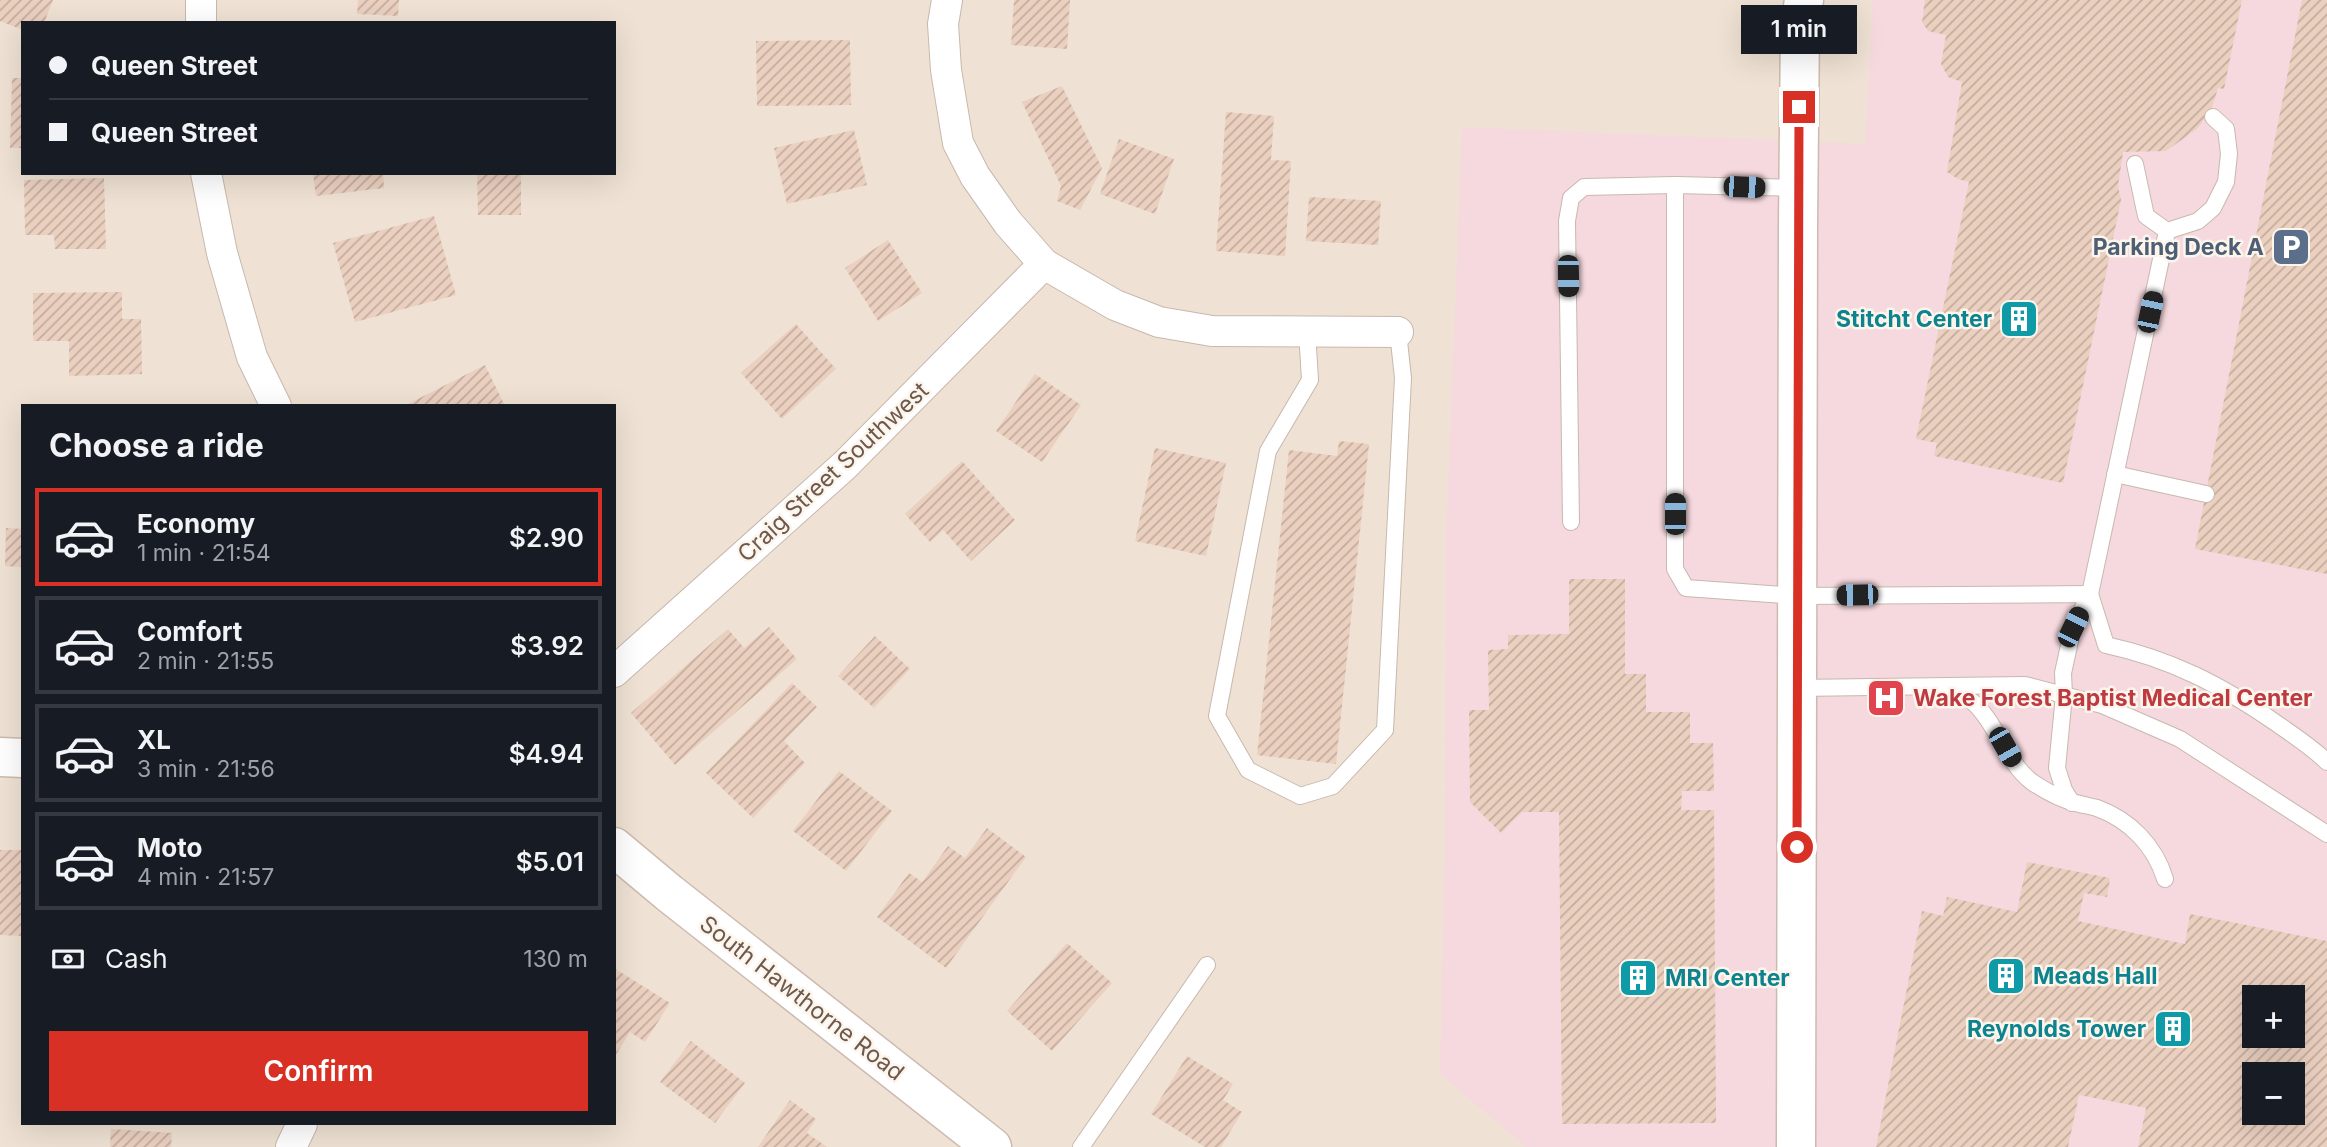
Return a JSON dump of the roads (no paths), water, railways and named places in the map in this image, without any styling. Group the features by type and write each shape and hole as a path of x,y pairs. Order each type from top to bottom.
{"street":[{"path":"201,0 201,21"},
{"path":"947,0 943,24 946,70 958,143 975,176 1008,223 1045,264 1115,305 1159,322 1212,331 1398,332"},
{"path":"1796,1147 1798,188 1800,26 1804,0"},
{"path":"206,175 222,253 253,357 275,404"},
{"name":"Craig Street Southwest","path":"616,670 845,465 1045,264"},
{"path":"0,757 21,758"},
{"name":"South Hawthorne Road","path":"616,849 992,1147"},
{"path":"291,1147 302,1125"}],"lane":[{"path":"2167,231 2198,221 2213,208 2226,183 2229,154 2226,129 2213,117"},
{"path":"2135,164 2146,216 2167,231"},
{"path":"1675,185 1675,569 1686,588 1797,596 2090,594"},
{"path":"1571,522 1567,221 1571,198 1584,187 1675,185 1798,188"},
{"path":"2072,803 2064,790 2057,768 2064,695 2063,673 2073,627 2090,594 2167,231"},
{"path":"1307,331 1310,380 1268,451 1217,716 1248,770 1300,796 1333,786 1385,730 1403,377 1398,332"},
{"path":"2115,474 2206,494"},
{"path":"2090,594 2106,645 2161,659 2197,675 2242,699 2327,762"},
{"path":"1797,688 2025,685 2102,705 2180,739 2327,834"},
{"path":"1947,686 1974,703 1992,725 2012,760 2031,781 2072,803 2096,808 2117,817 2135,829 2149,846 2165,879"},
{"path":"1081,1147 1207,965"}],"place":[{"name":"Parking Deck A","path":"2291,247"},
{"name":"Stitcht Center","path":"2019,319"},
{"name":"Wake Forest Baptist Medical Center","path":"1886,698"},
{"name":"Meads Hall","path":"2006,976"},
{"name":"MRI Center","path":"1638,978"},
{"name":"Reynolds Tower","path":"2173,1029"}]}
